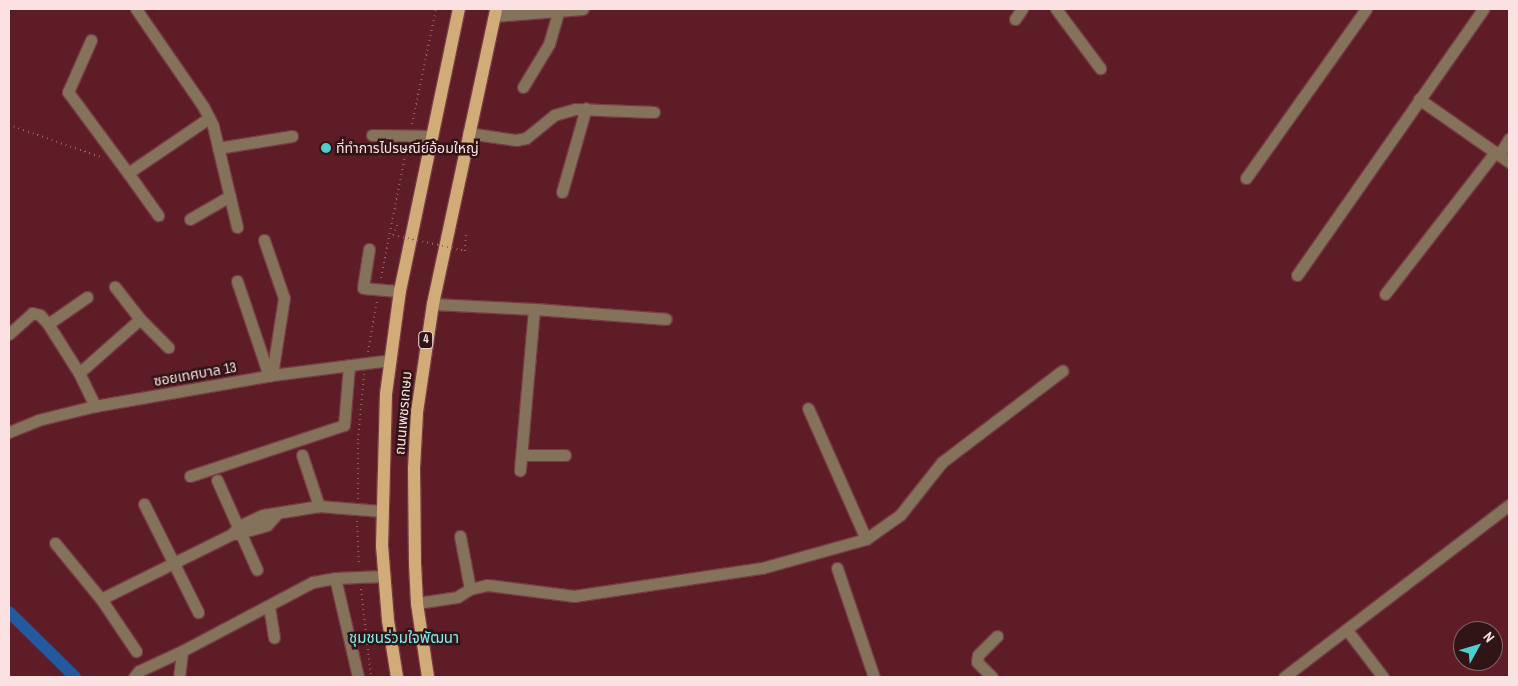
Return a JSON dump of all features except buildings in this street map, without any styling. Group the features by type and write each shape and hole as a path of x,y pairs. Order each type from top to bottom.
{"main road":[{"name":"ถนนเพชรเกษม","path":"397,677 384,576 381,511 390,360 400,291 459,9"},
{"name":"ถนนเพชรเกษม","path":"428,677 417,604 414,468 422,375 433,304 495,13"}],"street":[{"path":"136,9 209,118 237,227"},
{"path":"495,13 558,13 583,9"},
{"path":"1056,9 1100,68"},
{"path":"1246,178 1366,9"},
{"path":"1297,275 1483,9"},
{"path":"523,87 548,44 558,13"},
{"path":"91,40 68,92 158,215"},
{"path":"1419,99 1509,162"},
{"path":"562,192 586,108"},
{"path":"468,133 516,140 526,138 554,115 586,108 654,112"},
{"path":"127,171 209,118"},
{"path":"372,135 432,136"},
{"path":"218,148 292,136"},
{"path":"1385,294 1509,139"},
{"path":"190,219 230,196"},
{"path":"264,240 284,298 271,376"},
{"path":"370,249 363,288 378,291 400,291"},
{"path":"237,281 271,376"},
{"path":"115,287 140,319 168,347"},
{"path":"48,324 87,297"},
{"path":"433,304 666,319"},
{"path":"520,470 523,455 534,309"},
{"path":"9,334 32,314 40,315 48,324 79,372 95,406"},
{"path":"79,372 140,319"},
{"name":"ซอยเทศบาล 13","path":"9,432 38,420 95,406 271,376 390,360"},
{"path":"190,476 344,425 349,365"},
{"path":"417,604 457,597 470,589 499,585 574,596 762,568 866,538 900,516 942,462 1062,371"},
{"path":"808,408 866,538"},
{"path":"302,455 319,506"},
{"path":"523,455 565,455"},
{"path":"217,480 256,570"},
{"path":"144,504 198,612"},
{"path":"1284,677 1509,505"},
{"path":"100,599 172,562 238,532 263,515 276,515 319,506 358,511 381,511"},
{"path":"460,536 470,589"},
{"path":"55,543 100,599 136,650"},
{"path":"837,568 874,677"},
{"path":"134,677 139,671 182,651 313,582 335,578 384,576"},
{"path":"335,578 358,677"},
{"path":"269,606 274,638"},
{"path":"1347,630 1383,677"},
{"path":"992,677 976,662 978,655 997,636"},
{"path":"179,677 182,651"}],"path":[{"path":"368,351 378,291 436,9"},
{"path":"9,125 88,151 127,171"},
{"path":"398,222 393,235 465,250 466,233"},
{"path":"364,376 358,440 358,511 360,577 371,677"}],"waterway":[{"path":"9,612 75,677"}],"place":[{"name":"ที่ทำการไปรษณีย์อ้อมใหญ่","path":"326,148"}],"district":[{"name":"ชุมชนร่วมใจพัฒนา","path":"404,638"}]}
